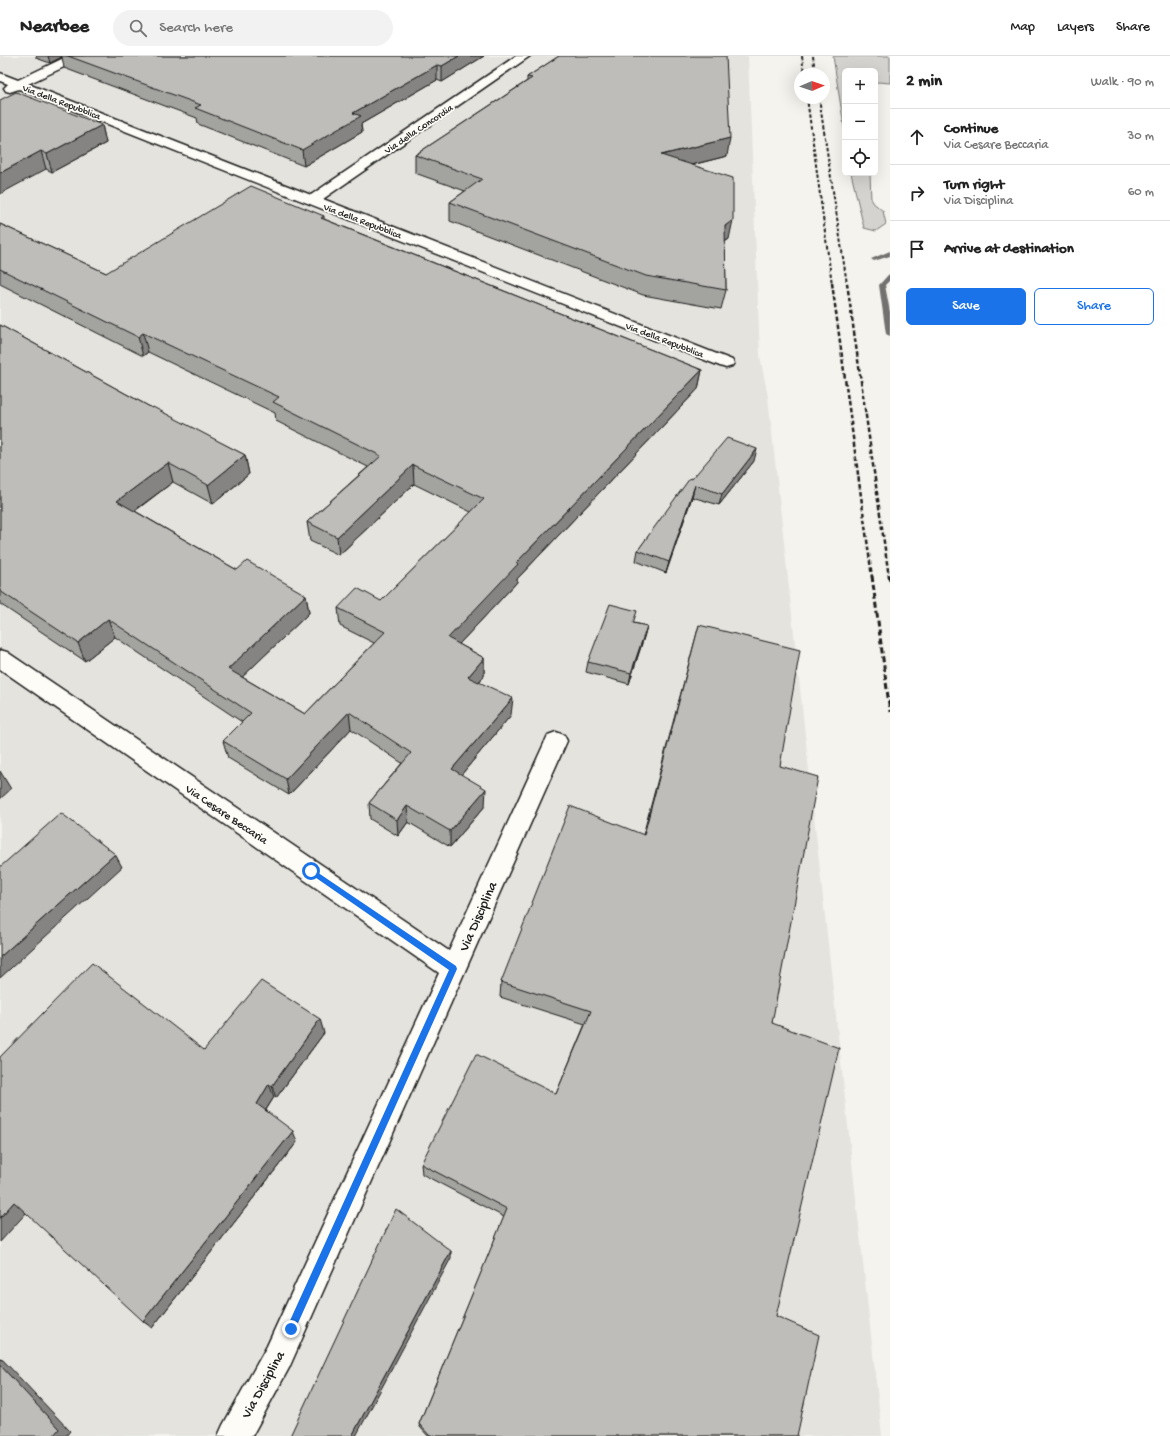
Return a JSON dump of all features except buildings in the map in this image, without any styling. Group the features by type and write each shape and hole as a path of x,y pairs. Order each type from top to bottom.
{"street":[{"path":"0,92 77,56"},
{"name":"Via della Concordia","path":"313,200 524,56"},
{"name":"Via della Repubblica","path":"0,77 726,363"},
{"name":"Via Cesare Beccaria","path":"0,658 454,969"},
{"name":"Via Disciplina","path":"234,1436 278,1357 556,741"}],"shaded area":[{"path":"0,56 748,56 760,356 768,397 882,1436 0,1436"},
{"path":"833,56 890,56 890,83 878,82 878,68 842,68 842,114"},
{"path":"852,176 870,176 871,201 883,211 886,224 876,231 864,228"}],"waterway":[{"path":"874,259 883,257 890,253"},
{"path":"890,276 882,285 890,334"}],"railway":[{"path":"802,56 803,68"},
{"path":"813,56 814,68"},
{"path":"808,104 832,284"},
{"path":"820,104 847,284"},
{"path":"832,283 872,577"},
{"path":"847,283 889,577"},
{"path":"872,576 890,712"},
{"path":"889,576 890,581"}],"route":[{"path":"291,1329 454,969 311,871"}]}
